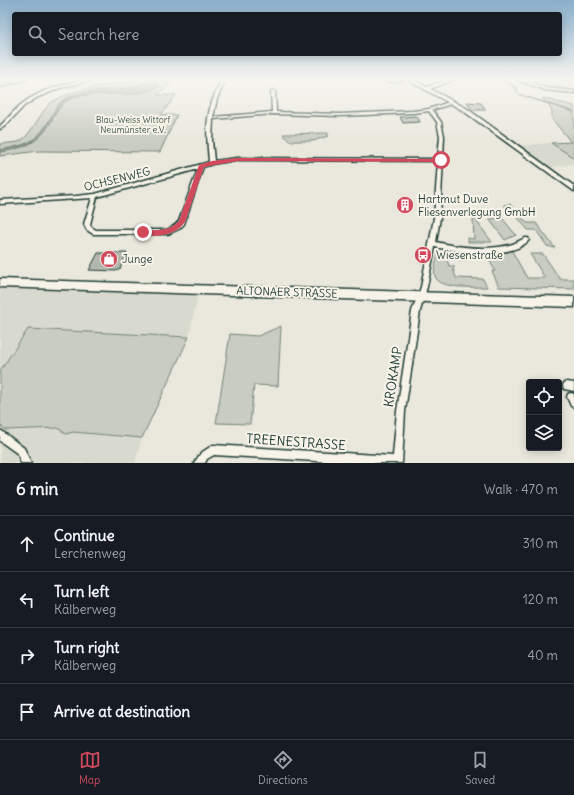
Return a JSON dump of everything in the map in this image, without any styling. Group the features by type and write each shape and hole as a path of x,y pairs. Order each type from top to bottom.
{"main road":[{"name":"ALTONAER STRASSE","path":"0,283 574,302"}],"street":[{"path":"0,128 28,101"},
{"path":"212,163 209,143 210,118 214,101"},
{"path":"273,101 274,113"},
{"path":"450,101 472,114 574,189"},
{"path":"210,118 274,113 347,114 408,112 430,110 453,102"},
{"path":"421,297 434,244 441,160 442,130 439,122 430,110"},
{"name":"OCHSENWEG","path":"0,202 95,196 212,163 237,159 441,160"},
{"path":"95,196 88,224 91,230 95,232 168,232 182,222 201,166"},
{"path":"434,244 451,248 487,249 518,246 526,240"},
{"name":"KROKAMP","path":"397,462 401,411 416,311 421,297"},
{"path":"0,435 21,451 26,463"},
{"name":"TREENESTRASSE","path":"199,463 204,456 213,450 397,462"}],"shaded area":[{"path":"62,101 68,101 62,105 40,137 21,147 0,152 0,150 26,143 37,136 42,131 58,104"},
{"path":"551,143 574,158 574,164 546,169 515,146"},
{"path":"0,287 198,294 189,337 142,438 135,463 0,463"}],"green space":[{"name":"Blau-Weiss Wittorf Neumünster e.V.","path":"55,101 172,101 161,115 177,115 160,152 39,151 0,156 0,144 18,142 23,139 52,102"},
{"path":"545,101 552,101 574,106 574,158 551,143 571,142 552,119 552,112 549,105"},
{"path":"328,133 328,136 313,141 289,141 283,134"},
{"path":"510,204 527,223 536,223 555,248 547,246 536,230 528,230 512,211 504,205"},
{"path":"502,218 516,235 505,240 489,219"},
{"path":"473,219 475,219 492,242 468,242 468,238 474,239"},
{"path":"512,251 527,278 545,278 530,254 543,254 560,279 574,279 574,289 499,287 492,271 495,271 488,257 503,257 502,253"},
{"path":"444,252 446,256 467,257 468,260 447,259 449,266 454,266 453,268 456,278 483,279 487,287 450,286 443,284 438,280 435,276 435,265 438,254"},
{"path":"281,326 278,386 254,385 250,424 216,423 230,334 258,336"},
{"path":"28,329 189,337 142,438 73,432 66,434 58,428 5,430 0,425 0,371"}],"building":[{"path":"467,102 481,103 486,110 472,110"},
{"path":"417,116 420,122 403,123 400,117"},
{"name":"Junge","path":"98,253 127,253 120,269 116,271 89,270"}],"waterway":[{"path":"538,101 574,112"}],"place":[{"name":"Hartmut Duve Fliesenverlegung GmbH","path":"405,205"},
{"name":"Wiesenstraße","path":"423,255"},
{"name":"Junge","path":"109,259"}],"route":[{"path":"143,232 163,233 174,230 182,222 201,166 224,160 441,160"}]}
